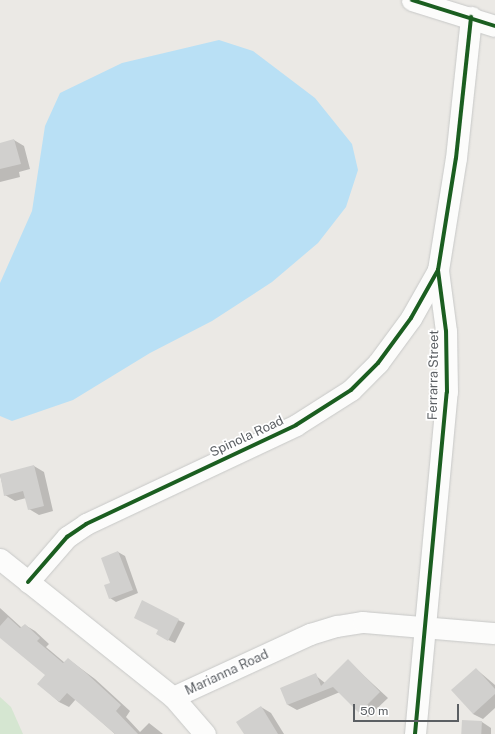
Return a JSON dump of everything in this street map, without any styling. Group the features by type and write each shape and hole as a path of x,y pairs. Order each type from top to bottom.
{"street":[{"path":"412,0 429,8 471,18 495,26"},
{"path":"442,0 471,18"},
{"name":"Ferrarra Street","path":"415,734 447,392 446,331 438,270 456,158 471,18"},
{"name":"Spinola Road","path":"28,582 67,537 86,524 296,425 351,390 378,363 411,318 438,270"},
{"name":"Marianna Road","path":"0,559 173,697 310,634 337,626 363,622 495,633"},
{"path":"173,697 205,734"}],"green space":[{"path":"0,697 11,707 23,734 0,734"}],"water":[{"path":"219,40 253,51 315,98 352,144 358,170 346,207 318,243 272,282 212,321 150,353 73,400 12,421 0,416 0,283 32,211 45,126 60,93 122,63"}],"building":[{"path":"14,139 21,164 0,169 0,143"},
{"path":"34,465 44,506 28,510 23,491 4,496 0,474"},
{"path":"118,551 133,590 109,599 104,585 110,583 101,558"},
{"path":"142,600 179,619 168,641 156,634 158,630 134,618"},
{"path":"8,617 20,628 25,624 40,638 37,641 63,663 68,658 85,672 121,705 116,711 138,734 115,734 67,693 59,702 37,684 45,675 0,638 0,626"},
{"path":"348,659 380,692 359,713 333,687 287,705 280,688 316,673 321,686"},
{"path":"476,668 495,689 495,694 473,714 451,690"},
{"path":"261,706 278,734 244,734 236,722"},
{"path":"462,720 482,721 481,734 461,734"}],"cycle path":[{"path":"412,0 495,26"},
{"path":"415,734 447,392 446,331 438,270 456,158 471,17"},
{"path":"28,582 67,537 86,524 296,425 351,390 378,363 411,318 438,270"}]}
